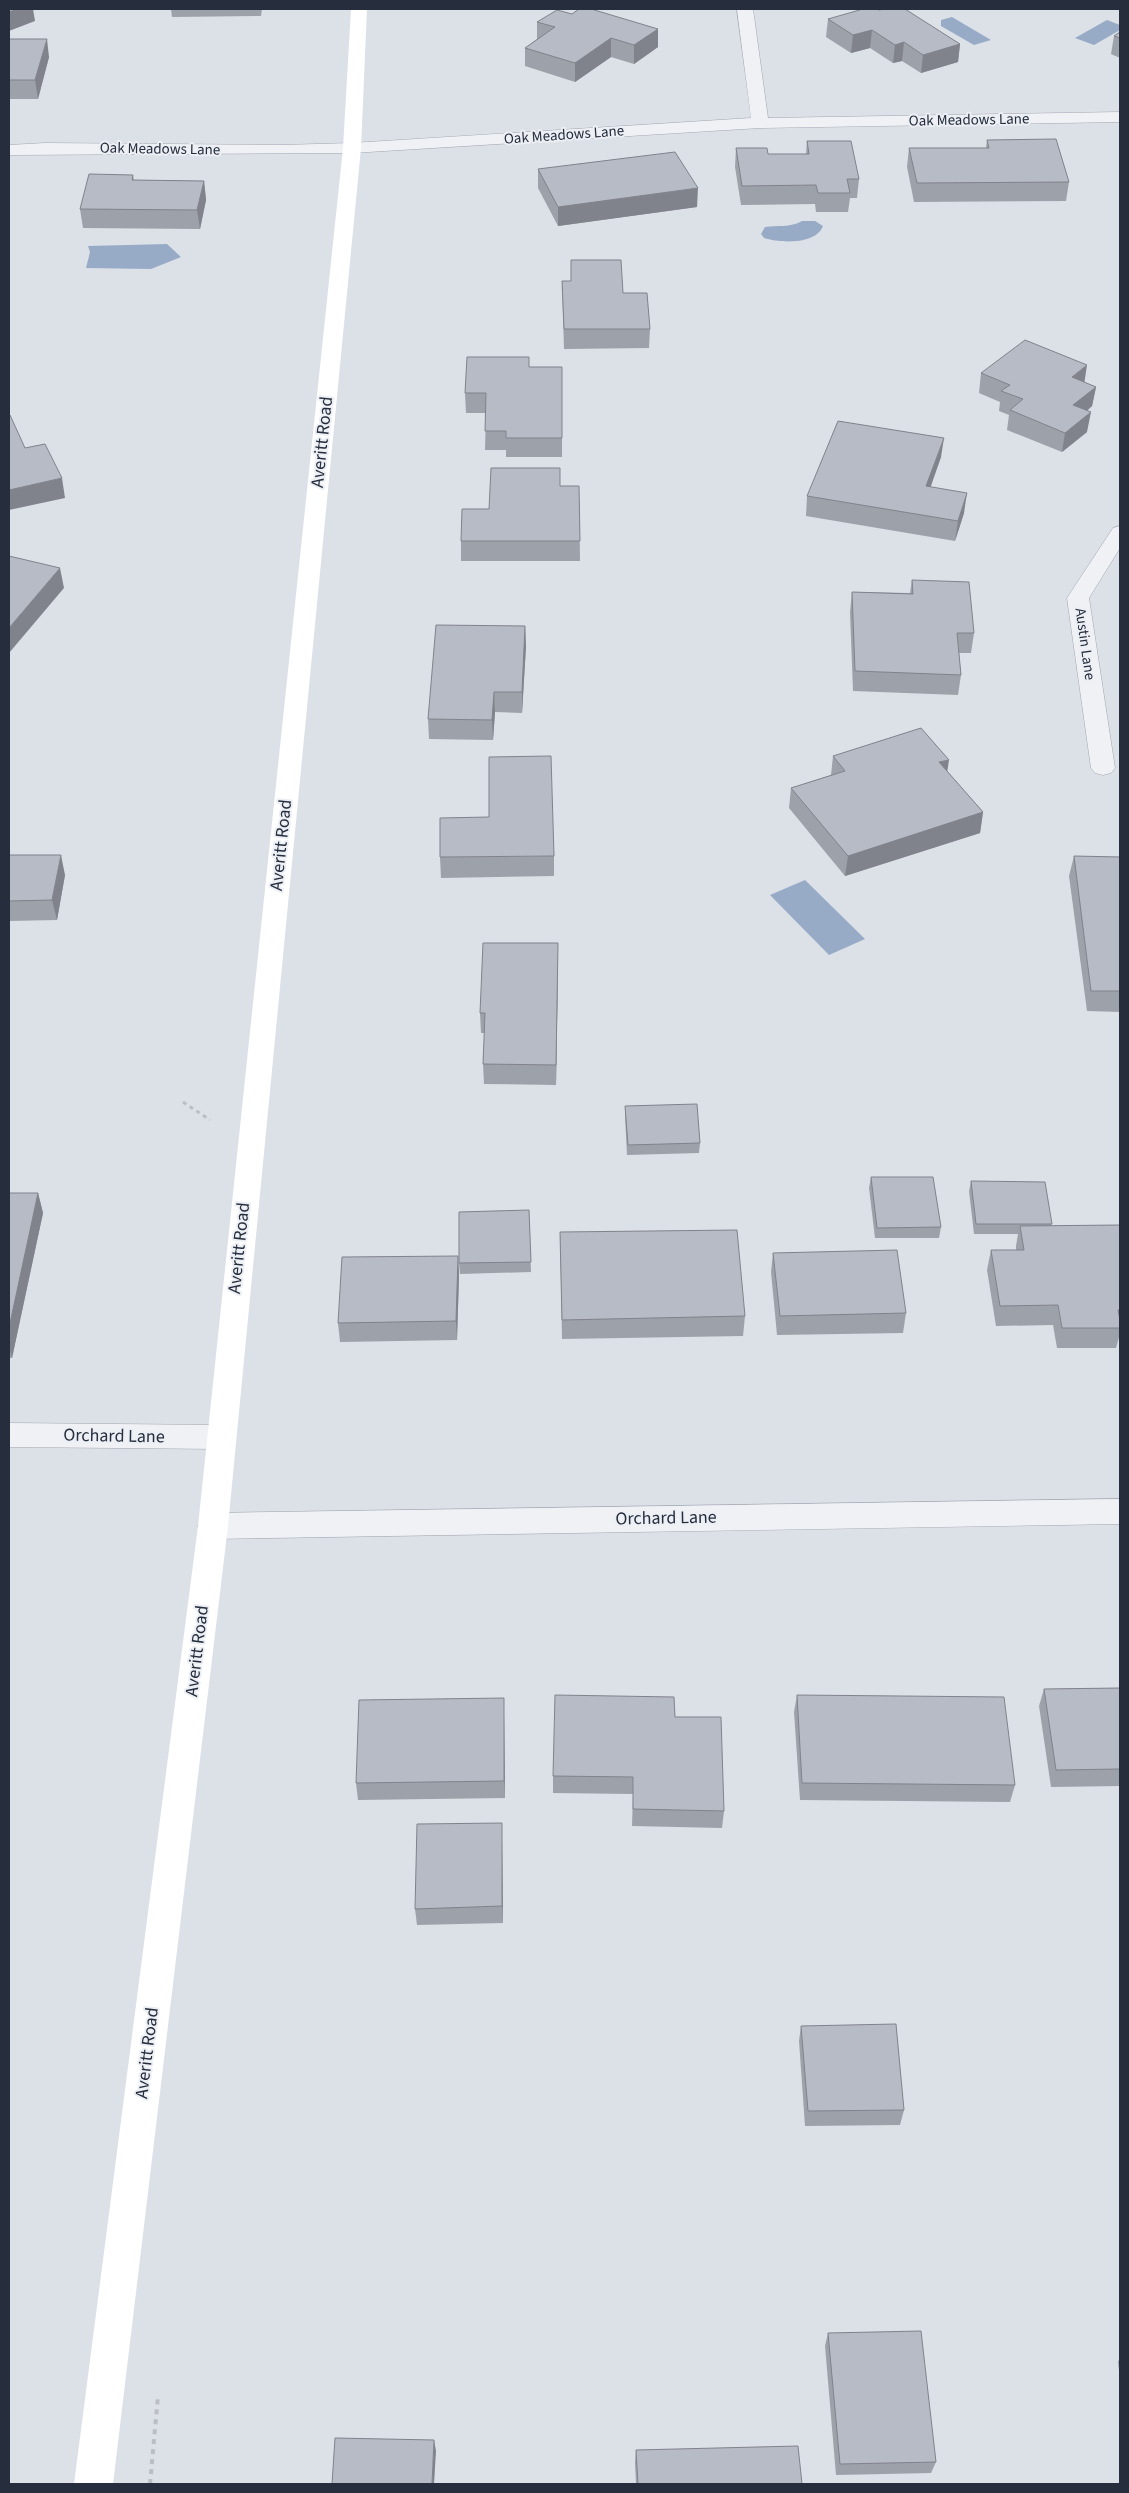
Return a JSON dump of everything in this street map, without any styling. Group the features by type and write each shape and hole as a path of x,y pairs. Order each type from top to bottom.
{"street":[{"name":"Averitt Road","path":"92,2484 213,1526 220,1437 352,148 359,9"},
{"path":"745,9 760,123"},
{"name":"Oak Meadows Lane","path":"9,150 45,148 272,150 352,148 760,123 1120,117"},
{"name":"Austin Lane","path":"1103,768 1078,598 1120,532"},
{"name":"Orchard Lane","path":"9,1435 220,1437"},
{"name":"Orchard Lane","path":"213,1526 1120,1511"}],"water":[{"path":"952,17 991,40 974,45 941,26 941,20"},
{"path":"1107,20 1120,25 1120,30 1094,45 1075,38"},
{"path":"802,221 815,221 823,226 813,237 797,241 771,240 764,238 761,234 765,227 788,225"},
{"path":"167,244 181,257 151,269 86,268 90,252 88,246"},
{"path":"805,880 865,939 829,955 770,895"}],"building":[{"path":"579,9 591,9 658,29 634,45 611,38 575,63 525,48 555,27 537,22 557,10 572,14"},
{"path":"863,9 905,9 960,44 923,55 904,42 895,45 872,30 853,35 828,19"},
{"path":"1120,32 1120,38 1114,36"},
{"path":"9,39 47,39 35,80 9,80"},
{"path":"1056,139 1069,182 917,183 909,148 989,148 987,140"},
{"path":"807,141 851,141 859,179 847,179 850,193 818,193 816,185 742,186 736,148 767,148 768,154 809,154"},
{"path":"675,152 698,188 558,207 538,169"},
{"path":"89,174 133,175 132,180 204,181 197,210 80,209"},
{"path":"571,260 621,260 623,293 647,293 650,329 564,329 562,281 571,281"},
{"path":"1025,340 1087,365 1072,377 1096,387 1073,405 1091,412 1065,433 1010,410 1023,399 1001,391 1010,385 981,373"},
{"path":"467,357 529,357 529,367 562,367 562,438 506,438 506,431 485,431 486,393 465,393"},
{"path":"10,415 25,448 45,444 62,478 9,490"},
{"path":"838,421 944,438 926,486 967,493 958,521 807,496"},
{"path":"491,468 560,468 560,486 579,486 580,541 461,541 462,509 489,509"},
{"path":"9,556 60,568 9,628"},
{"path":"912,580 969,582 974,633 957,633 961,675 855,671 852,592 913,594"},
{"path":"436,625 525,626 522,692 494,692 492,720 428,719"},
{"path":"921,728 949,760 939,762 983,812 848,856 791,788 845,771 833,756"},
{"path":"551,756 554,856 440,857 440,818 489,817 489,757"},
{"path":"9,855 61,855 52,900 9,901"},
{"path":"1074,856 1120,857 1120,991 1091,991"},
{"path":"483,943 558,943 556,1065 483,1064 485,1013 480,1013"},
{"path":"697,1104 700,1143 628,1145 625,1106"},
{"path":"871,1177 933,1177 941,1227 877,1228"},
{"path":"971,1181 1045,1182 1052,1224 976,1224"},
{"path":"9,1193 38,1193 9,1328"},
{"path":"529,1210 531,1262 459,1263 459,1212"},
{"path":"1120,1225 1120,1310 1118,1310 1120,1328 1062,1328 1058,1305 1000,1306 991,1250 1024,1250 1020,1226"},
{"path":"737,1230 745,1316 562,1320 560,1232"},
{"path":"897,1250 906,1313 780,1316 773,1253"},
{"path":"458,1256 456,1321 338,1323 342,1257"},
{"path":"1120,1688 1120,1769 1056,1770 1044,1689"},
{"path":"555,1695 674,1697 675,1717 721,1717 724,1811 633,1809 633,1777 553,1776"},
{"path":"797,1695 1004,1697 1015,1785 802,1783"},
{"path":"504,1698 504,1781 356,1783 359,1700"},
{"path":"502,1823 502,1906 415,1909 417,1824"},
{"path":"896,2024 904,2110 808,2111 801,2026"},
{"path":"921,2331 936,2462 840,2464 828,2333"},
{"path":"335,2438 434,2440 432,2484 332,2484"},
{"path":"798,2446 802,2484 638,2484 636,2450"}]}
